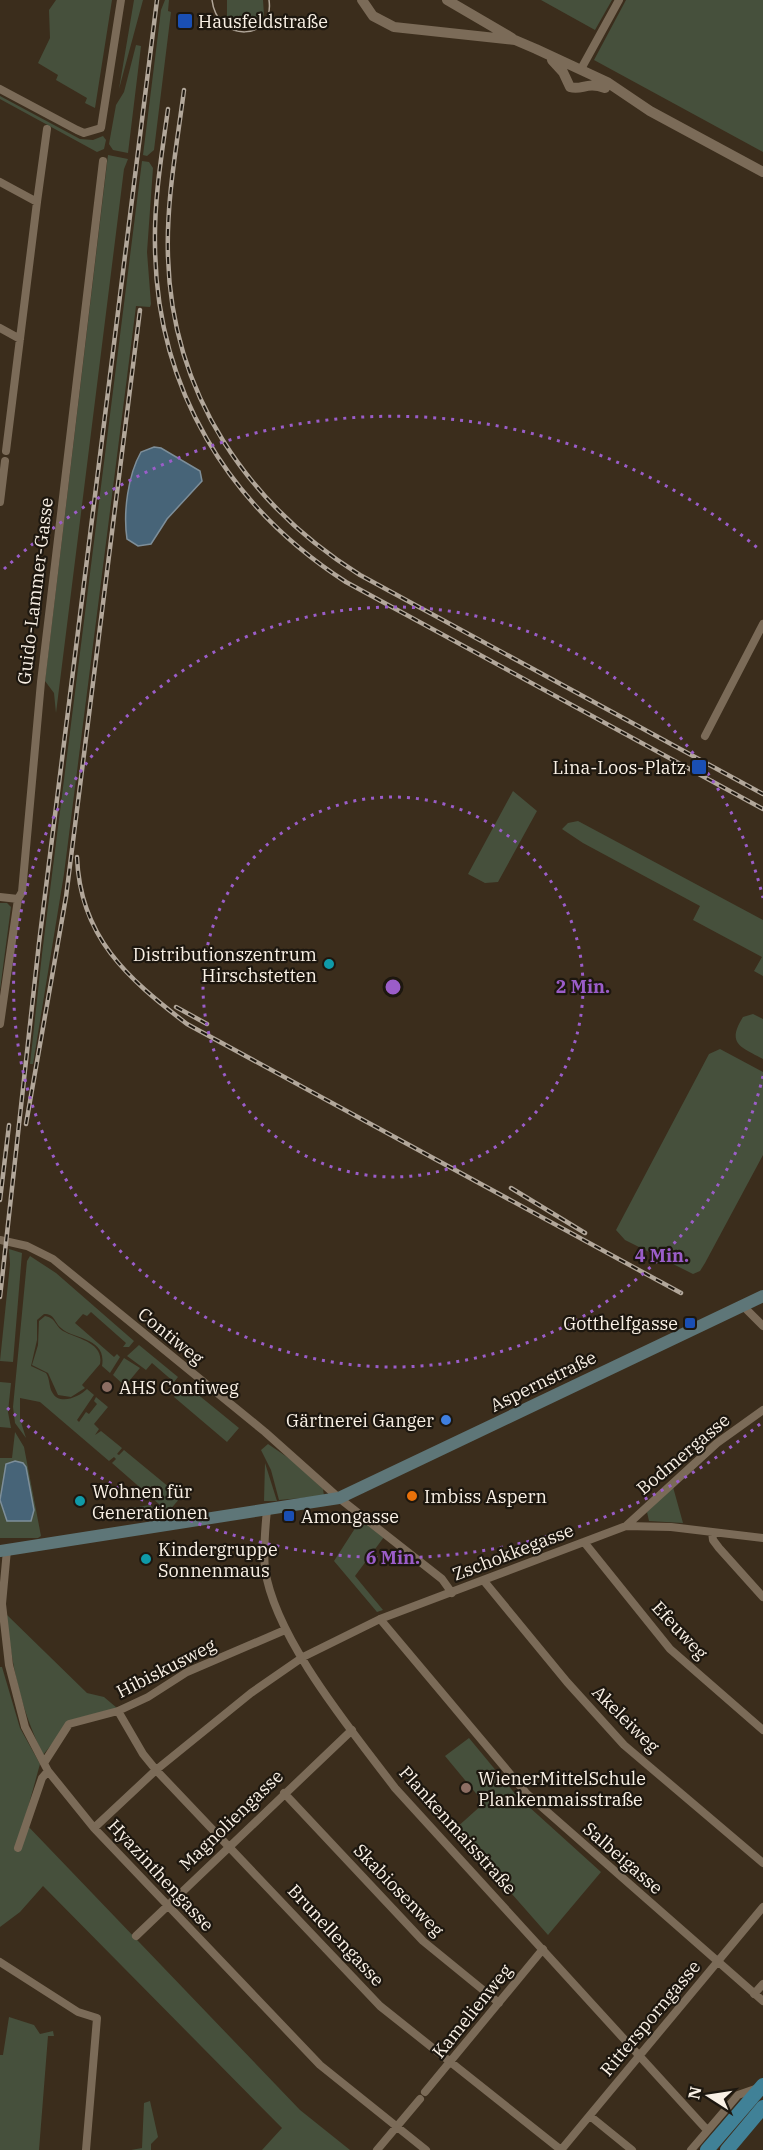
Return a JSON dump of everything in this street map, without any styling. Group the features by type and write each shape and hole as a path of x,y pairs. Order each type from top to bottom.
{"main road":[{"name":"Aspernstraße","path":"3,1550 339,1498 763,1296"},
{"path":"707,2150 762,2086"},
{"path":"727,2150 763,2107"}],"street":[{"path":"362,0 373,16 394,27 515,40"},
{"path":"447,0 515,40 581,74 607,82 617,90 763,172"},
{"path":"548,55 566,76 570,87 580,88 581,74 619,0"},
{"path":"0,89 84,133 101,128 120,2"},
{"path":"566,76 581,74"},
{"path":"0,500 47,129"},
{"name":"Guido-Lammer-Gasse","path":"0,1024 18,899 22,892 40,691 104,161"},
{"path":"0,182 37,202"},
{"path":"0,328 20,339"},
{"path":"705,736 763,624"},
{"path":"0,897 18,899"},
{"name":"Contiweg","path":"0,1240 27,1246 53,1259 105,1305 265,1432 339,1498"},
{"path":"743,1306 763,1326"},
{"name":"Bodmergasse","path":"626,1526 717,1443 763,1410"},
{"path":"339,1498 440,1578 452,1593"},
{"name":"Plankenmaisstraße","path":"267,1510 263,1548 273,1601 285,1630 352,1730 395,1788 707,2130"},
{"name":"Zschokkegasse","path":"94,1828 156,1770 225,1713 303,1657 380,1618 452,1593 626,1526 763,1538"},
{"path":"712,1532 713,1540 719,1548 763,1597"},
{"name":"Efeuweg","path":"584,1542 670,1649 763,1730"},
{"name":"Hyazinthengasse","path":"3,1550 2,1604 9,1665 26,1727 46,1767 94,1828 320,2065 426,2150"},
{"name":"Akeleiweg","path":"484,1581 567,1682 624,1745 763,1863"},
{"name":"Salbeigasse","path":"380,1618 527,1794 763,2001"},
{"name":"Hibiskusweg","path":"18,1848 46,1767 69,1724 118,1711 148,1697 187,1672 285,1630"},
{"path":"0,1661 9,1665"},
{"name":"Brunellengasse","path":"118,1711 143,1754 156,1770 380,2006 561,2150"},
{"name":"Magnoliengasse","path":"136,1936 228,1845 352,1730"},
{"name":"Skabiosenweg","path":"284,1792 423,1941 499,2002"},
{"name":"Rittersporngasse","path":"561,2150 763,1907"},
{"name":"Kamelienweg","path":"377,2150 543,1949"},
{"path":"0,1962 78,2012 97,2018 86,2150"},
{"path":"754,1994 763,1984"},
{"path":"691,2150 738,2095 762,2086"},
{"path":"590,2116 632,2150"}],"green space":[{"path":"56,0 112,0 95,108 85,103 87,98 56,80 58,75 38,63 50,38 49,10"},
{"path":"134,0 143,0 119,89"},
{"path":"165,0 169,0 168,11 171,12 154,150 147,156 143,155 161,10"},
{"path":"227,0 263,0 264,15 255,25 238,27 227,17"},
{"path":"541,0 612,0 595,30"},
{"path":"626,0 763,0 763,152 594,60"},
{"path":"136,45 141,46 128,153 113,150 109,144 116,105 124,92"},
{"path":"0,96 80,139 93,140 103,136 106,140 104,149 97,152 0,99"},
{"path":"108,155 128,159 124,169 56,713 54,693 45,681"},
{"path":"142,161 149,162 153,168 147,252 151,304 150,307 136,306 64,874 33,1064 30,1064 42,954"},
{"path":"513,791 537,811 498,882 485,883 468,874"},
{"path":"578,821 763,920 763,976 754,971 762,957 693,920 700,906 583,843 562,829 568,823"},
{"path":"0,903 7,903 11,907 0,990"},
{"path":"753,1014 763,1019 763,1059 743,1048 736,1039 738,1026 743,1017"},
{"path":"720,1049 763,1072 763,1155 705,1263 700,1271 693,1274 625,1240 616,1230 709,1054"},
{"path":"9,1249 22,1253 13,1362 0,1361 10,1264"},
{"path":"30,1256 56,1273 134,1341 129,1347 123,1347 126,1343 91,1312 87,1316 83,1314 75,1323 114,1357 117,1354 120,1357 110,1373 102,1366 100,1350 95,1344 67,1332 52,1317 44,1314 37,1320 37,1340 31,1366 46,1373 52,1392 59,1399 69,1399 87,1389 94,1395 77,1420 79,1422 86,1412 89,1414 97,1404 94,1401 96,1397 108,1407 94,1424 99,1429 95,1435 101,1431 122,1448 117,1454 119,1455 124,1450 181,1497 168,1512 112,1463 116,1459 114,1457 109,1461 40,1402 20,1398 20,1419 26,1438 15,1423 13,1407 27,1261"},
{"path":"45,1316 51,1318 63,1331 94,1346 100,1357 100,1364 82,1385 85,1388 71,1397 58,1395 48,1373 32,1365 38,1345 39,1321"},
{"path":"139,1345 178,1377 174,1382 152,1363 146,1370 127,1356"},
{"path":"124,1358 140,1368 125,1386 113,1375"},
{"path":"0,1382 11,1383 8,1412 11,1428 0,1427"},
{"path":"185,1384 239,1428 227,1442 174,1397"},
{"path":"15,1432 24,1447 41,1536 38,1538 0,1538 0,1458 12,1458"},
{"path":"268,1444 293,1461 323,1489 324,1496 279,1500 271,1470 261,1450"},
{"path":"265,1463 277,1501 264,1501"},
{"path":"673,1487 683,1523 649,1521 647,1512"},
{"path":"150,1505 161,1514 120,1520 118,1510"},
{"path":"361,1519 384,1537 355,1576 383,1610 377,1612 334,1561"},
{"path":"6,1614 87,1693 104,1697 117,1708 71,1720 43,1755 28,1719 18,1686"},
{"path":"0,1667 2,1667 20,1728 40,1764 24,1822 300,2110 350,2150 262,2150 282,2128 43,1886 20,1912 0,1927"},
{"path":"469,1738 517,1796 601,1872 548,1935 455,1829 484,1803 445,1756"},
{"path":"9,2017 34,2025 40,2034 53,2031 54,2036 48,2036 39,2150 0,2150 0,2055 3,2055"},
{"path":"150,2101 158,2137 151,2144 151,2150 131,2150 142,2148 144,2103"}],"water":[{"path":"154,447 161,448 200,471 202,481 167,519 151,544 138,546 127,539 128,494 141,452"},
{"path":"15,1461 23,1463 26,1467 34,1510 31,1521 7,1521 0,1500 6,1464"}],"tram line":[{"path":"212,0 216,14 224,24 234,30 245,32 255,30 263,24 268,14 269,0"}],"railway":[{"path":"0,1297 39,943 157,0"},
{"path":"184,90 169,215 168,257 173,307 184,354 201,399 223,441 251,479 283,515 319,547 360,575 763,794"},
{"path":"168,109 156,211 155,245 159,297 169,347 185,394 207,439 234,480 267,517 304,552 346,582 763,809"},
{"path":"26,1124 66,897 140,310"},
{"path":"77,857 80,885 97,933 127,972 145,990 187,1024 681,1293"},
{"path":"176,1007 207,1024"},
{"path":"0,1200 9,1125"},
{"path":"511,1188 585,1233"}],"place":[{"name":"Hausfeldstraße","path":"185,21"},
{"name":"Lina-Loos-Platz","path":"699,767"},
{"name":"Distributionszentrum Hirschstetten","path":"329,964"},
{"name":"Gotthelfgasse","path":"690,1323"},
{"name":"AHS Contiweg","path":"107,1387"},
{"name":"Gärtnerei Ganger","path":"446,1420"},
{"name":"Imbiss Aspern","path":"412,1496"},
{"name":"Wohnen für Generationen","path":"80,1501"},
{"name":"Amongasse","path":"289,1516"},
{"name":"Kindergruppe Sonnenmaus","path":"146,1559"},
{"name":"WienerMittelSchule Plankenmaisstraße","path":"466,1788"}]}
